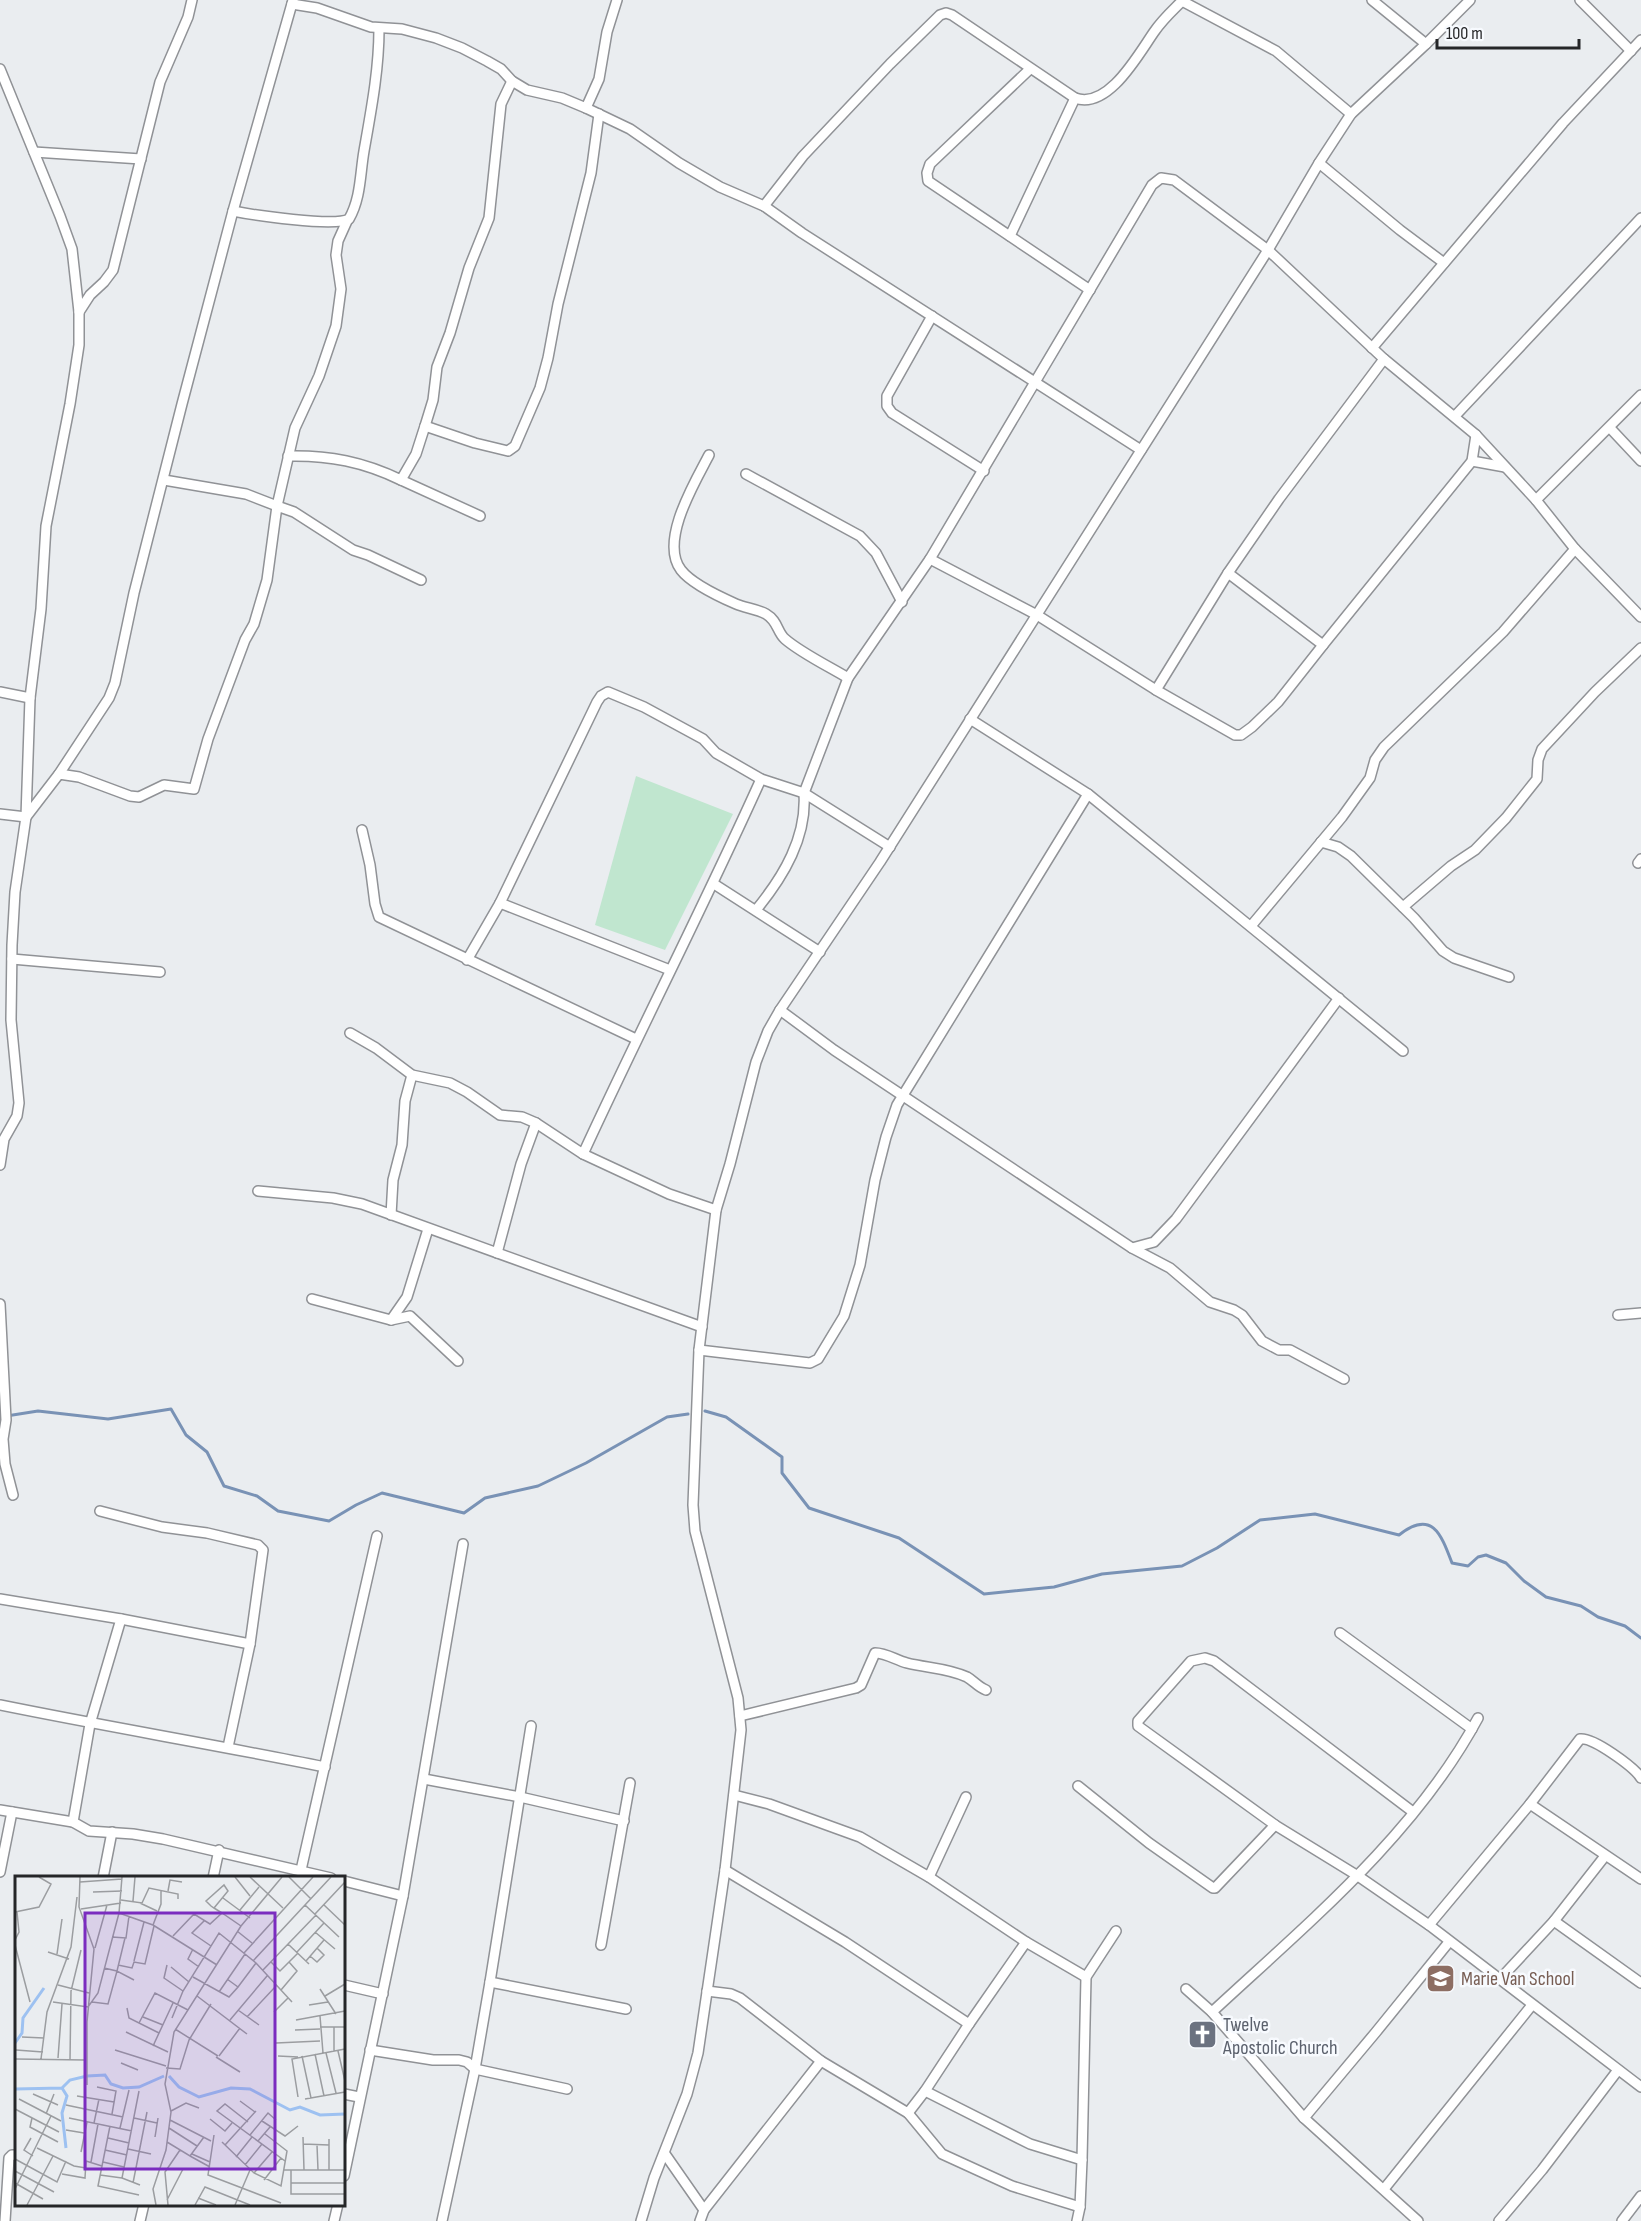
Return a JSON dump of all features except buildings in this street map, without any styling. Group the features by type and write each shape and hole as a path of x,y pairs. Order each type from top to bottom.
{"street":[{"path":"79,312 90,295 113,270 160,82 188,17 192,0"},
{"path":"586,108 599,79 607,32 617,0"},
{"path":"764,206 803,156 890,64 940,15 946,13 1075,98 1085,102 1100,98 1131,67 1160,23 1181,0 1276,51 1351,114"},
{"path":"1372,0 1426,44"},
{"path":"641,2221 654,2178 687,2094 698,2053 725,1870 741,1730 738,1698 695,1531 693,1505 699,1350 716,1210 756,1062 768,1031 780,1010 890,847 1268,250 1351,114 1470,0"},
{"path":"1580,0 1631,51"},
{"path":"26,817 59,774 109,698 115,683 134,593 182,404 233,211 293,2 380,29 402,29 416,32 462,48 501,69 512,81 527,90 562,98 630,129 678,163 720,187 764,206 802,233 1142,450"},
{"path":"59,774 79,777 130,796 139,797 164,785 194,789 208,739 245,640 254,624 267,580 277,506 295,428 319,376 336,326 341,289 336,255 338,241 353,213 359,187 378,62 380,29"},
{"path":"1372,348 1563,123 1641,40"},
{"path":"0,69 72,249 79,312 79,345 70,404 46,525 41,609 30,698 26,817 15,892 11,1020 19,1103 17,1116 4,1139 0,1165"},
{"path":"1030,69 930,164 927,173 928,181 1090,290"},
{"path":"401,480 416,454 433,400 436,367 450,333 469,268 489,218 501,104 512,81"},
{"path":"1010,236 1075,98"},
{"path":"425,426 493,448 508,451 515,446 540,388 548,358 558,304 591,173 598,114"},
{"path":"34,152 141,159"},
{"path":"1319,164 1444,263"},
{"path":"756,910 770,892 797,845 806,811 804,793 848,678 903,602 930,559 1152,185 1161,178 1174,180 1268,250 1384,359 1476,435 1536,500 1575,549 1641,617"},
{"path":"233,211 275,217 347,221"},
{"path":"1455,416 1639,224"},
{"path":"932,316 887,396 887,406 892,413 984,471"},
{"path":"1156,690 1228,573 1279,499 1384,359"},
{"path":"1536,500 1641,395"},
{"path":"1610,428 1641,461"},
{"path":"930,559 1037,615 1156,690 1235,735 1241,735 1278,702 1473,461 1476,435"},
{"path":"709,454 690,489 677,530 673,551 680,568 685,574 737,605 766,614 774,621 786,640 848,678"},
{"path":"288,456 346,460 401,480 480,516"},
{"path":"1473,461 1505,466"},
{"path":"747,474 860,536 876,553 903,602"},
{"path":"164,480 246,494 294,512 352,550 421,580"},
{"path":"1251,926 1321,842 1370,778 1375,760 1384,747 1503,632 1575,549"},
{"path":"1228,573 1323,645"},
{"path":"1403,907 1450,866 1475,850 1506,818 1537,779 1538,760 1542,749 1595,692 1641,648"},
{"path":"0,692 30,698"},
{"path":"467,960 500,903 597,702 608,692 644,707 703,739 716,753 761,779 804,793 890,847"},
{"path":"970,719 1088,794 1403,1051"},
{"path":"583,1154 636,1039 714,884 761,779"},
{"path":"699,1350 810,1363 818,1359 844,1316 860,1265 875,1180 897,1105 1088,794"},
{"path":"0,814 26,817"},
{"path":"362,830 370,865 375,904 380,917 636,1039"},
{"path":"1321,842 1338,847 1351,856 1448,955 1509,977"},
{"path":"714,884 819,952"},
{"path":"500,903 670,970"},
{"path":"12,959 160,972"},
{"path":"1132,1248 1154,1242 1176,1220 1339,998"},
{"path":"780,1010 834,1050 1098,1227 1170,1268 1210,1302 1242,1315 1262,1341 1280,1350 1290,1350 1344,1379"},
{"path":"350,1033 376,1048 412,1075 450,1083 468,1092 500,1115 522,1117 536,1123 583,1154 669,1194 716,1210"},
{"path":"390,1215 393,1180 402,1145 405,1101 412,1075"},
{"path":"496,1253 521,1164 536,1123"},
{"path":"258,1191 347,1200 702,1327"},
{"path":"391,1320 407,1297 428,1229"},
{"path":"1154,1242 1155,1259"},
{"path":"312,1299 391,1320 410,1316 458,1361"},
{"path":"0,1304 6,1420 3,1439 4,1464 13,1495"},
{"path":"1618,1315 1641,1313"},
{"path":"99,1511 162,1527 207,1533 261,1547 263,1553 250,1644 228,1747"},
{"path":"301,1870 377,1536"},
{"path":"345,2171 403,1896 463,1544"},
{"path":"0,1599 250,1644"},
{"path":"73,1821 90,1724 121,1619"},
{"path":"1340,1633 1472,1729"},
{"path":"740,1716 856,1688 861,1685 875,1653 907,1663 936,1667 969,1678 978,1687 986,1690"},
{"path":"1413,1812 1214,1661 1205,1658 1191,1661 1138,1721 1138,1726 1275,1825 1358,1876 1429,1925 1641,2086"},
{"path":"0,1705 325,1767"},
{"path":"1212,2012 1358,1876 1413,1812 1478,1718"},
{"path":"442,2221 475,2069 531,1726"},
{"path":"1429,1925 1530,1804 1580,1738 1593,1741 1633,1768 1641,1778"},
{"path":"424,1779 520,1797 624,1821"},
{"path":"601,1946 630,1783"},
{"path":"1078,1786 1149,1843 1213,1888 1275,1825"},
{"path":"734,1795 769,1804 851,1833 929,1877 1026,1942 1086,1977"},
{"path":"929,1877 966,1797"},
{"path":"1530,1804 1641,1879"},
{"path":"0,1810 73,1821 89,1831 163,1839 219,1850 324,1876"},
{"path":"0,1872 12,1812"},
{"path":"103,1876 112,1832"},
{"path":"213,1876 219,1850"},
{"path":"1501,1978 1554,1921 1605,1856"},
{"path":"725,1870 845,1942 969,2024"},
{"path":"345,1881 403,1896"},
{"path":"1554,1921 1641,1983"},
{"path":"1077,2221 1080,2207 1082,2160 1086,1977 1116,1931"},
{"path":"908,2113 1026,1942"},
{"path":"1304,2118 1449,1942"},
{"path":"490,1982 626,2010"},
{"path":"345,1984 383,1994"},
{"path":"1186,1989 1212,2012 1304,2118 1418,2221"},
{"path":"707,1991 731,1994 740,1998 821,2061 908,2113 942,2154 1012,2186 1080,2207"},
{"path":"1384,2189 1532,2005"},
{"path":"370,2049 433,2060 459,2060 467,2062 475,2069 567,2089"},
{"path":"700,2221 704,2210 821,2061"},
{"path":"1498,2221 1542,2169 1618,2070"},
{"path":"925,2091 1030,2144 1082,2160"},
{"path":"345,2094 359,2097"},
{"path":"665,2154 704,2210"},
{"path":"5,2221 3,2210 9,2158 15,2155"},
{"path":"1622,2221 1641,2196"},
{"path":"140,2221 144,2206"},
{"path":"334,2221 338,2206"}],"green space":[{"path":"636,776 733,814 665,950 595,925"}],"waterway":[{"path":"0,1417 38,1411 108,1419 171,1409 186,1435 207,1452 224,1486 257,1496 278,1511 329,1521 382,1493 464,1513 485,1498 538,1486 586,1463 667,1417 688,1414"},
{"path":"705,1411 726,1417 782,1457 782,1473 809,1508 899,1538 984,1594 1054,1587 1102,1574 1182,1566 1217,1548 1260,1520 1315,1514 1399,1535 1420,1524 1427,1525 1434,1528 1439,1535 1452,1563 1468,1566 1478,1557 1486,1555 1506,1563 1524,1581 1546,1597 1581,1606 1598,1617 1625,1626 1641,1638"}],"place":[{"name":"Marie Van School","path":"1440,1978"},
{"name":"Twelve Apostolic Church","path":"1202,2035"}]}
